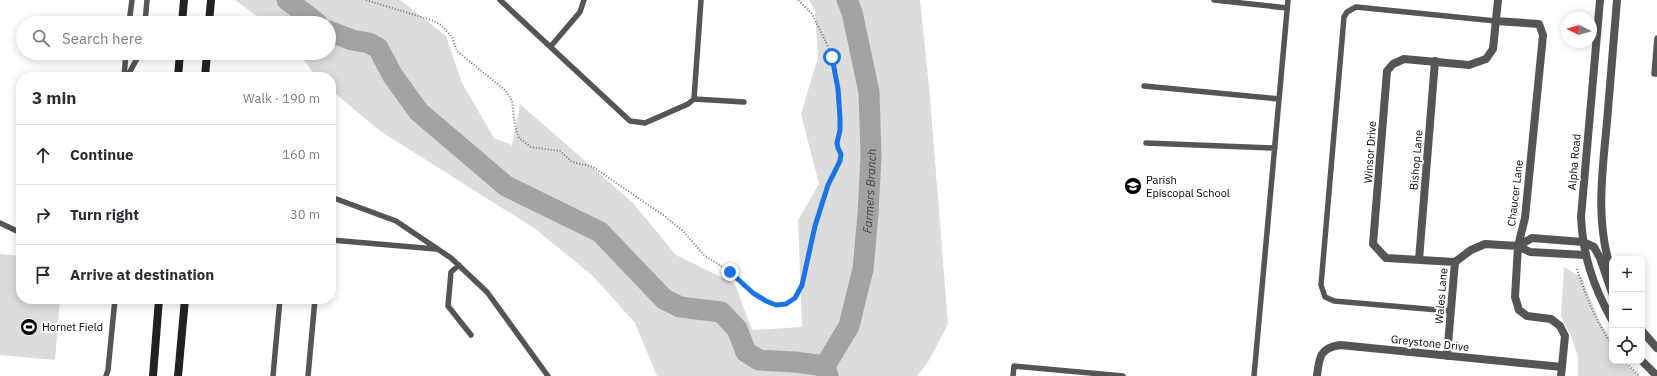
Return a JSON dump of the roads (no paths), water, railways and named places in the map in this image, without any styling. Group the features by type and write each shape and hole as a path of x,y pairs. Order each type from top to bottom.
{"main road":[{"path":"183,16 184,0"},
{"path":"210,16 211,0"},
{"path":"178,72 179,60"},
{"path":"205,72 206,60"},
{"path":"153,376 159,304"},
{"path":"178,376 185,304"}],"street":[{"path":"1436,61 1469,65 1486,59 1493,49 1498,0"},
{"name":"Alpha Road","path":"1600,0 1582,197 1583,242 1586,256 1599,294 1609,314"},
{"path":"1609,263 1604,246 1601,216 1602,178 1617,0"},
{"name":"Chaucer Lane","path":"1496,20 1539,24 1543,35 1525,218 1518,246 1515,297 1519,310 1527,316 1551,319 1560,326 1565,336 1562,372"},
{"name":"Winsor Drive","path":"1418,260 1386,258 1373,244 1387,71 1393,64 1404,59 1436,61"},
{"name":"Bishop Lane","path":"1418,260 1436,61"},
{"path":"1518,246 1532,238 1583,242 1594,247 1600,258 1612,292"},
{"path":"1418,260 1455,262 1471,250 1485,244 1518,246 1530,252 1586,256"},
{"name":"Wales Lane","path":"1447,356 1455,262"},
{"path":"1645,334 1657,348"},
{"name":"Greystone Drive","path":"1318,376 1318,363 1322,354 1328,347 1340,345 1447,356 1562,372"},
{"path":"1645,364 1657,376"}],"lane":[{"path":"130,16 132,0"},
{"path":"146,16 147,0"},
{"path":"500,0 630,121 645,123 688,104 694,99 744,102"},
{"path":"551,46 580,12 584,0"},
{"path":"694,99 701,0"},
{"path":"1214,0 1288,8"},
{"path":"1254,376 1288,0"},
{"path":"1450,310 1334,301 1326,298 1323,291 1321,285 1344,17 1347,12 1356,7 1496,20"},
{"path":"1657,38 1654,74 1657,74"},
{"path":"124,72 125,60"},
{"path":"130,72 136,60"},
{"path":"1144,86 1279,99"},
{"path":"1146,143 1275,148"},
{"path":"336,200 396,221 459,265 487,292 548,376"},
{"path":"0,223 16,231"},
{"path":"336,240 437,249"},
{"path":"459,265 451,272 448,306 470,336"},
{"path":"106,376 108,370 115,304"},
{"path":"273,376 280,304"},
{"path":"308,376 315,304"},
{"path":"1013,376 1014,366 1123,376"}],"waterway":[{"path":"287,0 308,16"},
{"name":"Farmers Branch","path":"828,376 825,366 849,326 863,269 871,156 869,92 852,12 847,0"},
{"path":"336,34 352,40 369,43 378,48 393,76 419,112 506,186 600,232 664,299 680,307 721,312 737,329 746,352 759,360 795,362 825,366"}],"place":[{"name":"Parish Episcopal School","path":"1133,186"},
{"name":"Hornet Field","path":"29,327"}]}
